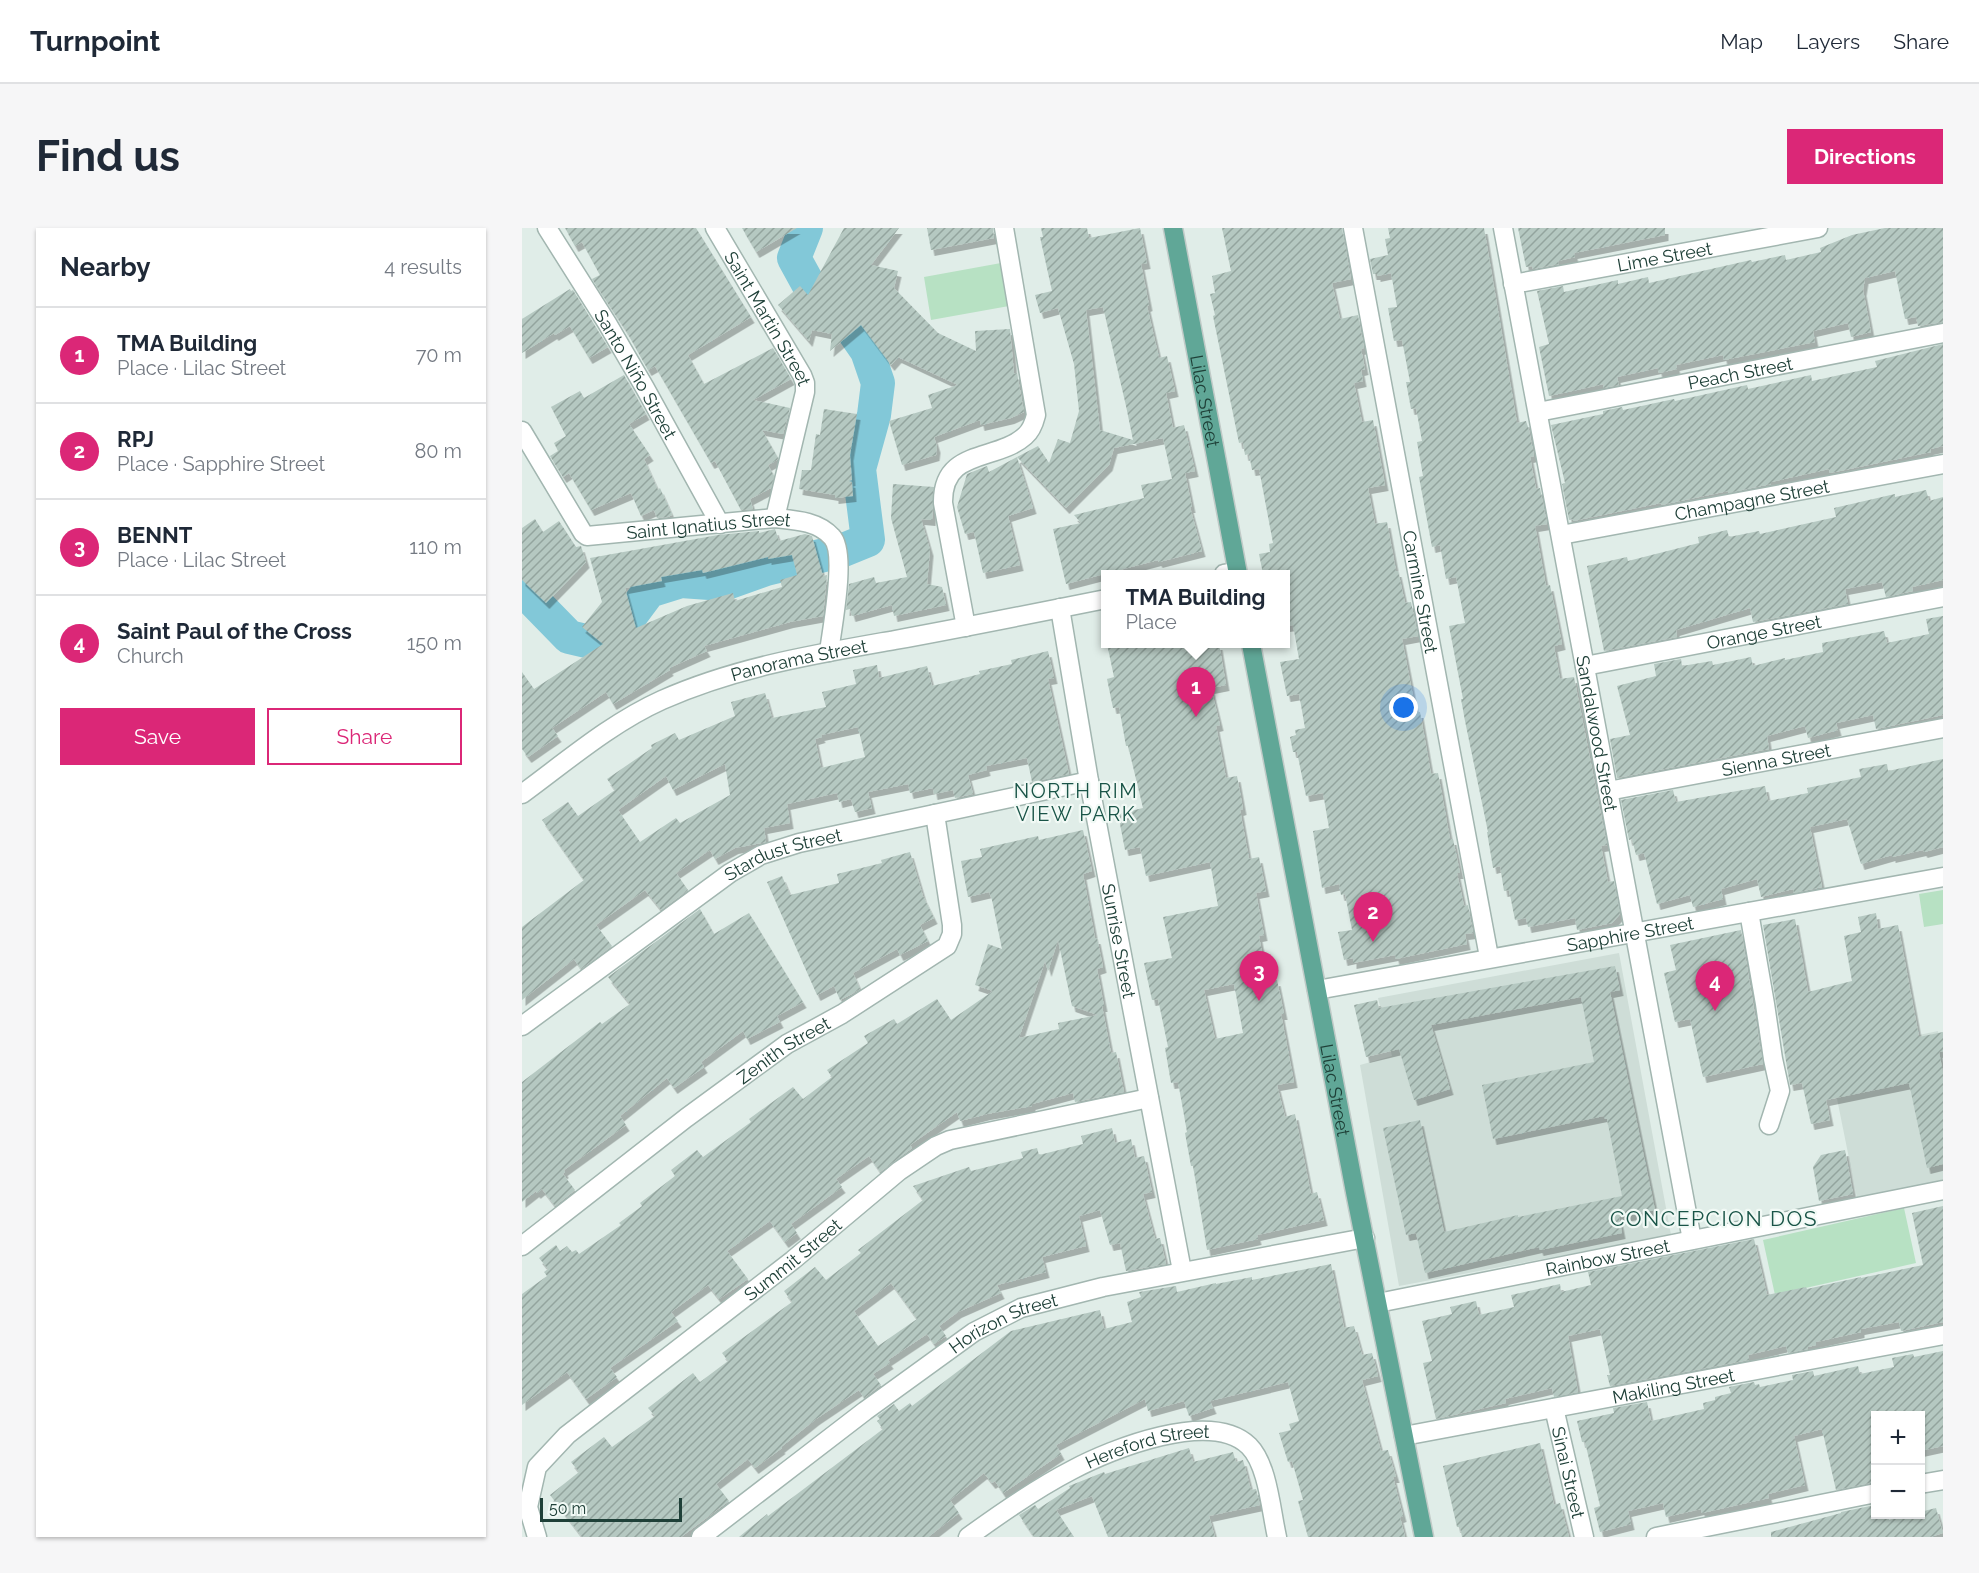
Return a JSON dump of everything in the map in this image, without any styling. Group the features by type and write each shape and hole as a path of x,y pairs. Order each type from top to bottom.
{"main road":[{"name":"Lilac Street","path":"1173,228 1232,570"},
{"name":"Lilac Street","path":"1252,648 1424,1537"}],"street":[{"name":"Santo Niño Street","path":"547,228 640,378 720,524"},
{"name":"Saint Martin Street","path":"715,228 805,383 805,392 776,518"},
{"path":"966,627 943,503 946,484 948,478 960,464 1025,437 1036,415 1004,228"},
{"name":"Carmine Street","path":"1353,228 1490,957"},
{"name":"Sandalwood Street","path":"1503,228 1692,1240"},
{"name":"Lime Street","path":"1513,284 1818,228"},
{"name":"Peach Street","path":"1538,412 1943,333"},
{"name":"Saint Ignatius Street","path":"522,431 583,533 587,536 776,518 819,526 837,544 840,565 830,652"},
{"name":"Champagne Street","path":"1561,535 1943,464"},
{"name":"Orange Street","path":"1585,666 1943,597"},
{"name":"Panorama Street","path":"522,793 621,722 706,682 758,667 830,652 1101,600"},
{"name":"Sunrise Street","path":"1060,608 1089,781 1182,1272"},
{"name":"Sienna Street","path":"1608,791 1943,729"},
{"name":"Stardust Street","path":"522,1026 730,873 760,855 799,843 1089,781"},
{"name":"Zenith Street","path":"522,1246 686,1118 787,1044 842,1014 947,946 952,934 952,925 935,814"},
{"name":"Sapphire Street","path":"1317,990 1943,877"},
{"path":"1749,912 1780,1091 1769,1125"},
{"name":"Summit Street","path":"537,1537 528,1507 537,1467 567,1435 793,1260 899,1171 936,1146 950,1140 1149,1098"},
{"name":"Rainbow Street","path":"1378,1303 1943,1190"},
{"name":"Horizon Street","path":"701,1537 974,1332 1021,1308 1102,1287 1365,1238"},
{"name":"Makiling Street","path":"1404,1436 1943,1335"},
{"name":"Sinai Street","path":"1554,1408 1584,1537"},
{"name":"Hereford Street","path":"968,1537 1006,1509 1071,1470 1100,1456 1135,1443 1176,1433 1203,1430 1236,1437 1249,1446 1259,1462 1277,1537"},
{"path":"1925,1483 1943,1480"},
{"path":"1656,1537 1729,1530 1871,1494"}],"shaded area":[{"path":"1619,953 1671,1235 1399,1286 1360,1065 1392,1056 1378,998"},
{"path":"1938,1031 1943,1055 1943,1182 1857,1198 1828,1054"}],"green space":[{"path":"1001,263 1009,306 931,320 924,277"},
{"path":"1943,890 1943,924 1924,927 1919,894"},
{"path":"1904,1208 1916,1263 1775,1295 1763,1240"}],"building":[{"path":"565,228 696,228 751,317 688,355 704,384 773,348 791,379 753,400 790,408 783,434 762,430 778,458 768,465 774,476 771,488 750,499 753,509 741,510 715,461 711,463 655,366 648,370 628,334 592,279 600,275 582,242 575,246"},
{"path":"742,228 797,228 756,252"},
{"path":"844,228 899,228 871,265 898,271 894,288 938,333 976,351 975,331 1010,329 1014,374 1017,373 1024,412 1011,418 981,425 980,420 934,437 937,447 936,455 902,465 889,421 932,408 928,395 958,385 898,357 891,365 861,325 830,351 832,334 812,330 809,341 778,305 800,286 808,295"},
{"path":"927,228 993,228 994,238 931,250"},
{"path":"1041,228 1087,228 1089,238 1140,228 1147,263 1141,264 1149,305 1147,306 1159,358 1167,356 1175,391 1166,393 1173,428 1184,425 1195,471 1185,473 1192,507 1190,507 1202,551 1120,570 1101,570 1101,575 1066,584 1053,529 1081,523 1074,515 1144,498 1141,485 1172,479 1163,438 1114,448 1109,465 1066,508 1017,457 1038,446 1049,463 1058,439 1070,443 1079,411 1074,364 1058,308 1040,313 1035,295 1052,291 1040,237 1043,237","holes":["1103,307 1133,440 1100,430 1086,310"]},
{"path":"1222,228 1342,228 1351,279 1332,283 1340,319 1358,315 1365,369 1361,370 1363,381 1354,383 1362,422 1373,420 1385,485 1368,488 1375,524 1387,522 1396,571 1398,571 1405,603 1411,602 1418,636 1402,639 1416,712 1420,712 1431,774 1438,773 1450,839 1453,839 1460,873 1457,873 1464,906 1468,905 1473,933 1465,934 1467,944 1396,959 1395,955 1353,963 1353,958 1344,960 1338,932 1352,930 1345,894 1341,895 1339,884 1322,888 1313,831 1329,828 1323,793 1306,796 1297,752 1293,752 1290,737 1296,735 1295,730 1305,728 1299,694 1287,696 1280,662 1299,659 1293,625 1290,625 1290,570 1262,570 1259,554 1270,552 1269,544 1273,543 1259,469 1252,470 1249,454 1245,455 1243,442 1239,443 1213,316 1215,315 1210,294 1215,293 1212,276 1231,271"},
{"path":"1388,228 1484,228 1517,423 1526,421 1529,430 1534,456 1530,457 1536,489 1540,488 1547,524 1535,526 1546,586 1550,585 1562,644 1554,646 1560,679 1574,677 1607,845 1601,846 1608,882 1614,881 1620,914 1612,923 1577,930 1575,918 1528,927 1526,918 1515,920 1509,890 1504,891 1500,866 1493,868 1449,626 1465,623 1456,577 1446,579 1440,545 1432,547 1419,477 1423,476 1417,442 1422,441 1416,408 1411,409 1406,382 1410,382 1402,340 1394,341 1388,308 1397,307 1391,273 1377,276 1373,274 1370,259 1388,255 1385,239 1390,238"},
{"path":"1518,228 1665,228 1665,235 1574,253 1575,257 1558,261 1559,264 1533,269 1532,266 1526,267"},
{"path":"1885,228 1943,228 1943,322 1918,326 1916,317 1905,319 1895,271 1865,278 1863,290 1871,332 1851,337 1848,323 1813,331 1815,342 1724,360 1723,355 1676,365 1677,369 1659,373 1658,368 1617,377 1619,385 1603,388 1604,384 1549,396 1539,347 1549,344 1537,291 1563,286 1564,292 1618,280 1618,284 1648,277 1649,283 1751,260 1752,262 1785,255 1786,260 1821,252 1820,248 1852,235"},
{"path":"570,289 573,290 608,347 589,358 570,326 522,353 522,319"},
{"path":"1943,344 1943,446 1930,449 1931,452 1830,473 1829,469 1728,493 1728,491 1569,520 1562,484 1565,483 1551,425 1603,414 1603,411 1622,407 1623,410 1674,399 1675,401 1747,385 1748,389 1811,375 1812,381 1877,367 1875,361"},
{"path":"624,375 646,414 629,424 650,455 644,459 672,515 668,517 657,518 654,510 641,516 631,493 591,510 569,473 563,477 550,456 558,451 554,443 566,436 551,407 580,391 584,398"},
{"path":"824,409 857,414 850,455 852,480 849,481 852,482 853,496 835,498 835,495 799,489 802,470 811,470 816,434 820,435"},
{"path":"1017,457 1033,508 1008,516 1020,565 983,573 974,532 965,534 957,507 967,474 987,466 989,472"},
{"path":"893,484 934,487 932,520 921,519 930,550 927,584 942,587 946,605 894,616 892,605 852,616 850,609 846,610 849,584 874,577 876,583 907,577 891,518"},
{"path":"1926,490 1929,501 1943,497 1943,580 1912,587 1913,591 1886,597 1882,582 1845,589 1848,604 1753,622 1750,608 1676,630 1677,637 1604,651 1587,566 1627,557 1628,561 1699,543 1698,537 1727,530 1729,537 1759,531 1760,534 1836,517 1834,508 1895,494 1895,497"},
{"path":"535,519 543,532 559,521 576,547 581,546 586,562 546,603 522,580 522,528"},
{"path":"775,529 779,541 805,534 812,536 823,576 827,575 823,616 790,622 704,646 707,651 669,668 670,670 613,704 606,692 552,728 558,736 528,757 522,749 522,672 534,689 603,644 582,627 602,602 590,558 718,535 759,531 759,533","holes":["792,555 797,575 780,580 782,587 735,601 733,593 687,606 636,628 625,588 662,581 661,577 702,570 703,573 768,557 768,559"]},
{"path":"1943,616 1943,715 1876,729 1873,715 1836,723 1838,730 1808,738 1805,726 1767,736 1769,749 1617,778 1610,739 1630,735 1617,686 1656,676 1654,664 1681,659 1682,666 1712,661 1713,665 1751,657 1753,666 1823,652 1822,643 1884,631 1887,643 1929,634 1926,619"},
{"path":"1108,648 1220,648 1226,685 1211,688 1220,725 1216,726 1226,778 1237,776 1243,809 1240,810 1249,859 1259,857 1266,891 1256,893 1264,935 1259,936 1267,982 1277,980 1294,1082 1277,1085 1285,1117 1295,1114 1311,1194 1317,1192 1324,1220 1257,1235 1258,1239 1207,1250 1178,1082 1171,1083 1165,1048 1168,1047 1158,999 1152,1000 1144,963 1172,958 1163,917 1218,906 1210,862 1146,876 1140,847 1125,850 1118,814 1143,808 1128,746 1126,746 1119,707 1113,708 1107,679 1114,677","holes":["1234,984 1243,1033 1215,1039 1204,990"]},
{"path":"1048,651 1054,678 1048,679 1069,774 1032,782 1027,758 986,766 987,770 968,775 973,794 955,798 953,790 934,794 933,788 910,793 908,784 868,792 872,808 855,812 851,799 839,802 837,793 787,804 790,823 764,828 766,842 735,848 715,859 710,850 676,873 688,890 661,910 645,890 596,925 612,946 581,969 574,959 522,1000 522,927 584,880 542,820 568,802 578,816 615,790 607,779 652,748 651,745 675,733 679,740 735,716 731,702 765,693 772,718 826,707 822,692 856,684 853,670 877,665 879,678 927,666 932,686 980,674 979,671 1012,664 1011,660","holes":["858,727 865,757 821,768 815,739 822,737 821,735","725,764 730,795 680,823 676,818 640,842 618,810 666,776 673,790"]},
{"path":"1943,759 1943,847 1892,857 1892,855 1861,864 1847,819 1810,827 1822,887 1794,893 1793,889 1761,897 1757,879 1721,889 1723,899 1693,907 1690,895 1657,904 1644,853 1636,855 1632,839 1629,840 1621,800 1673,790 1676,802 1765,786 1768,801 1808,793 1807,788 1861,777 1859,769 1887,764 1888,771"},
{"path":"1083,830 1092,871 1083,874 1103,967 1097,969 1104,1006 1102,1006 1111,1053 1116,1052 1124,1092 1075,1102 1073,1093 1032,1104 1032,1106 960,1121 957,1112 910,1145 912,1148 880,1172 869,1156 836,1179 842,1187 791,1224 797,1233 785,1242 770,1221 727,1251 748,1279 719,1299 708,1285 671,1312 678,1321 610,1368 617,1377 586,1399 567,1372 522,1405 522,1294 547,1276 544,1272 548,1269 539,1258 556,1245 560,1251 567,1246 572,1252 576,1250 579,1254 621,1225 619,1223 642,1206 640,1203 675,1176 671,1170 697,1150 703,1157 751,1122 749,1119 793,1087 803,1099 832,1077 827,1070 868,1043 864,1036 894,1019 897,1024 937,999 951,1020 993,991 975,985 988,944 1002,949 992,900 989,892 968,897 961,861 982,857 980,849 1038,836 1039,840","holes":["1058,940 1072,1006 1098,1015 1058,1023 1059,1029 1019,1038 1045,961 1048,971"]},
{"path":"910,852 923,896 934,918 920,925 928,941 900,955 897,949 853,973 860,989 840,1000 834,986 817,995 767,882 782,876 790,895 839,883 837,874 882,863 881,860"},
{"path":"700,909 714,934 749,913 803,1002 777,1016 780,1022 747,1039 743,1031 701,1062 704,1067 674,1088 667,1078 620,1116 626,1125 564,1170 563,1174 575,1190 555,1206 542,1189 522,1202 522,1082 600,1022 602,1024 630,1004 608,977"},
{"path":"1876,913 1878,929 1898,925 1919,1037 1943,1032 1943,1051 1939,1052 1943,1073 1943,1164 1927,1168 1909,1083 1826,1100 1830,1120 1811,1124 1802,1083 1790,1085 1763,925 1795,919 1808,992 1852,981 1844,936 1861,932 1858,917"},
{"path":"1741,930 1763,1064 1703,1077 1690,1019 1675,1022 1664,973 1676,970 1670,945"},
{"path":"1615,966 1620,990 1610,992 1655,1210 1619,1217 1622,1233 1540,1250 1539,1247 1425,1273 1416,1233 1406,1235 1383,1128 1420,1120 1444,1232 1518,1215 1518,1217 1622,1196 1607,1119 1604,1116 1493,1139 1482,1085 1594,1062 1581,997 1431,1025 1450,1089 1414,1100 1399,1049 1366,1057 1354,1005 1377,1000 1379,1008"},
{"path":"1112,1128 1115,1143 1131,1139 1135,1158 1144,1156 1152,1192 1143,1194 1155,1239 1160,1238 1166,1264 1126,1271 1120,1243 1110,1245 1100,1210 1079,1216 1086,1246 1042,1257 1046,1272 997,1285 1001,1293 958,1312 939,1326 946,1336 934,1344 927,1334 888,1360 890,1363 873,1374 881,1385 864,1398 859,1390 816,1419 755,1468 748,1459 716,1484 729,1501 681,1537 582,1537 550,1495 579,1472 571,1462 604,1437 612,1447 655,1416 648,1408 693,1373 700,1382 728,1361 722,1353 792,1302 784,1291 815,1267 826,1280 861,1253 858,1250 923,1200 913,1186 969,1167 971,1171 1023,1158 1021,1152 1037,1148 1039,1155 1083,1144 1081,1136","holes":["891,1283 917,1319 878,1346 854,1311"]},
{"path":"1845,1150 1853,1194 1819,1201 1813,1167 1821,1155"},
{"path":"1943,1206 1943,1322 1901,1331 1899,1322 1861,1329 1861,1332 1816,1342 1816,1345 1808,1349 1788,1353 1786,1346 1748,1355 1749,1360 1610,1386 1607,1375 1610,1375 1600,1329 1568,1336 1578,1392 1554,1397 1552,1388 1505,1399 1506,1403 1436,1419 1423,1363 1432,1361 1422,1321 1452,1314 1450,1307 1476,1301 1479,1315 1514,1307 1511,1295 1560,1284 1561,1292 1591,1285 1588,1272 1754,1239 1767,1295 1861,1278 1923,1265 1912,1213"},
{"path":"1331,1264 1344,1328 1354,1326 1362,1355 1372,1353 1378,1376 1362,1380 1381,1451 1388,1450 1396,1477 1393,1477 1403,1516 1400,1517 1405,1537 1308,1537 1298,1501 1303,1500 1292,1461 1288,1462 1279,1433 1291,1430 1289,1424 1299,1421 1288,1382 1210,1401 1213,1408 1189,1416 1184,1401 1148,1411 1145,1399 1056,1445 1061,1454 1003,1493 995,1481 992,1483 984,1473 950,1500 959,1513 928,1537 739,1537 883,1429 877,1421 880,1419 877,1416 894,1404 899,1411 910,1403 912,1406 1011,1331 1100,1310 1104,1329 1132,1322 1127,1302 1141,1297 1139,1292 1176,1286 1177,1292 1216,1283 1252,1277 1252,1280"},
{"path":"1943,1351 1943,1446 1925,1450 1925,1411 1871,1411 1871,1483 1836,1490 1822,1429 1794,1436 1805,1485 1768,1494 1769,1498 1702,1513 1701,1509 1666,1517 1663,1503 1628,1511 1631,1524 1600,1532 1594,1508 1600,1506 1585,1442 1582,1442 1577,1421 1614,1413 1613,1408 1647,1402 1651,1421 1704,1409 1703,1403 1731,1393 1729,1387 1754,1382 1760,1387 1793,1380 1792,1375 1813,1371 1814,1376 1858,1366 1860,1374 1894,1367 1892,1358 1913,1354 1914,1357"},
{"path":"1540,1443 1554,1505 1560,1503 1569,1537 1462,1537 1460,1527 1457,1527 1443,1466"},
{"path":"1189,1448 1193,1462 1233,1452 1236,1462 1243,1460 1251,1490 1256,1489 1260,1505 1209,1516 1215,1537 1108,1537 1092,1496 1056,1510 1074,1537 1034,1537 1019,1515 1035,1505 1038,1509 1070,1488 1069,1486 1104,1472 1105,1474"},
{"path":"1871,1506 1871,1519 1925,1519 1925,1511 1936,1508 1943,1533 1930,1537 1771,1537 1771,1532"}],"waterway":[{"path":"522,589 569,637 599,644 623,626 649,591 681,581 724,584 766,569 841,551 868,540 859,469 874,415 878,383 867,351 847,322 811,289 794,258 806,228"}],"place":[{"name":"TMA Building","path":"1196,717"},
{"name":"RPJ","path":"1373,942"},
{"name":"BENNT","path":"1259,1001"},
{"name":"Saint Paul of the Cross","path":"1715,1011"}],"district":[{"name":"NORTH RIM VIEW PARK","path":"1076,802"},
{"name":"CONCEPCION DOS","path":"1714,1218"}]}
